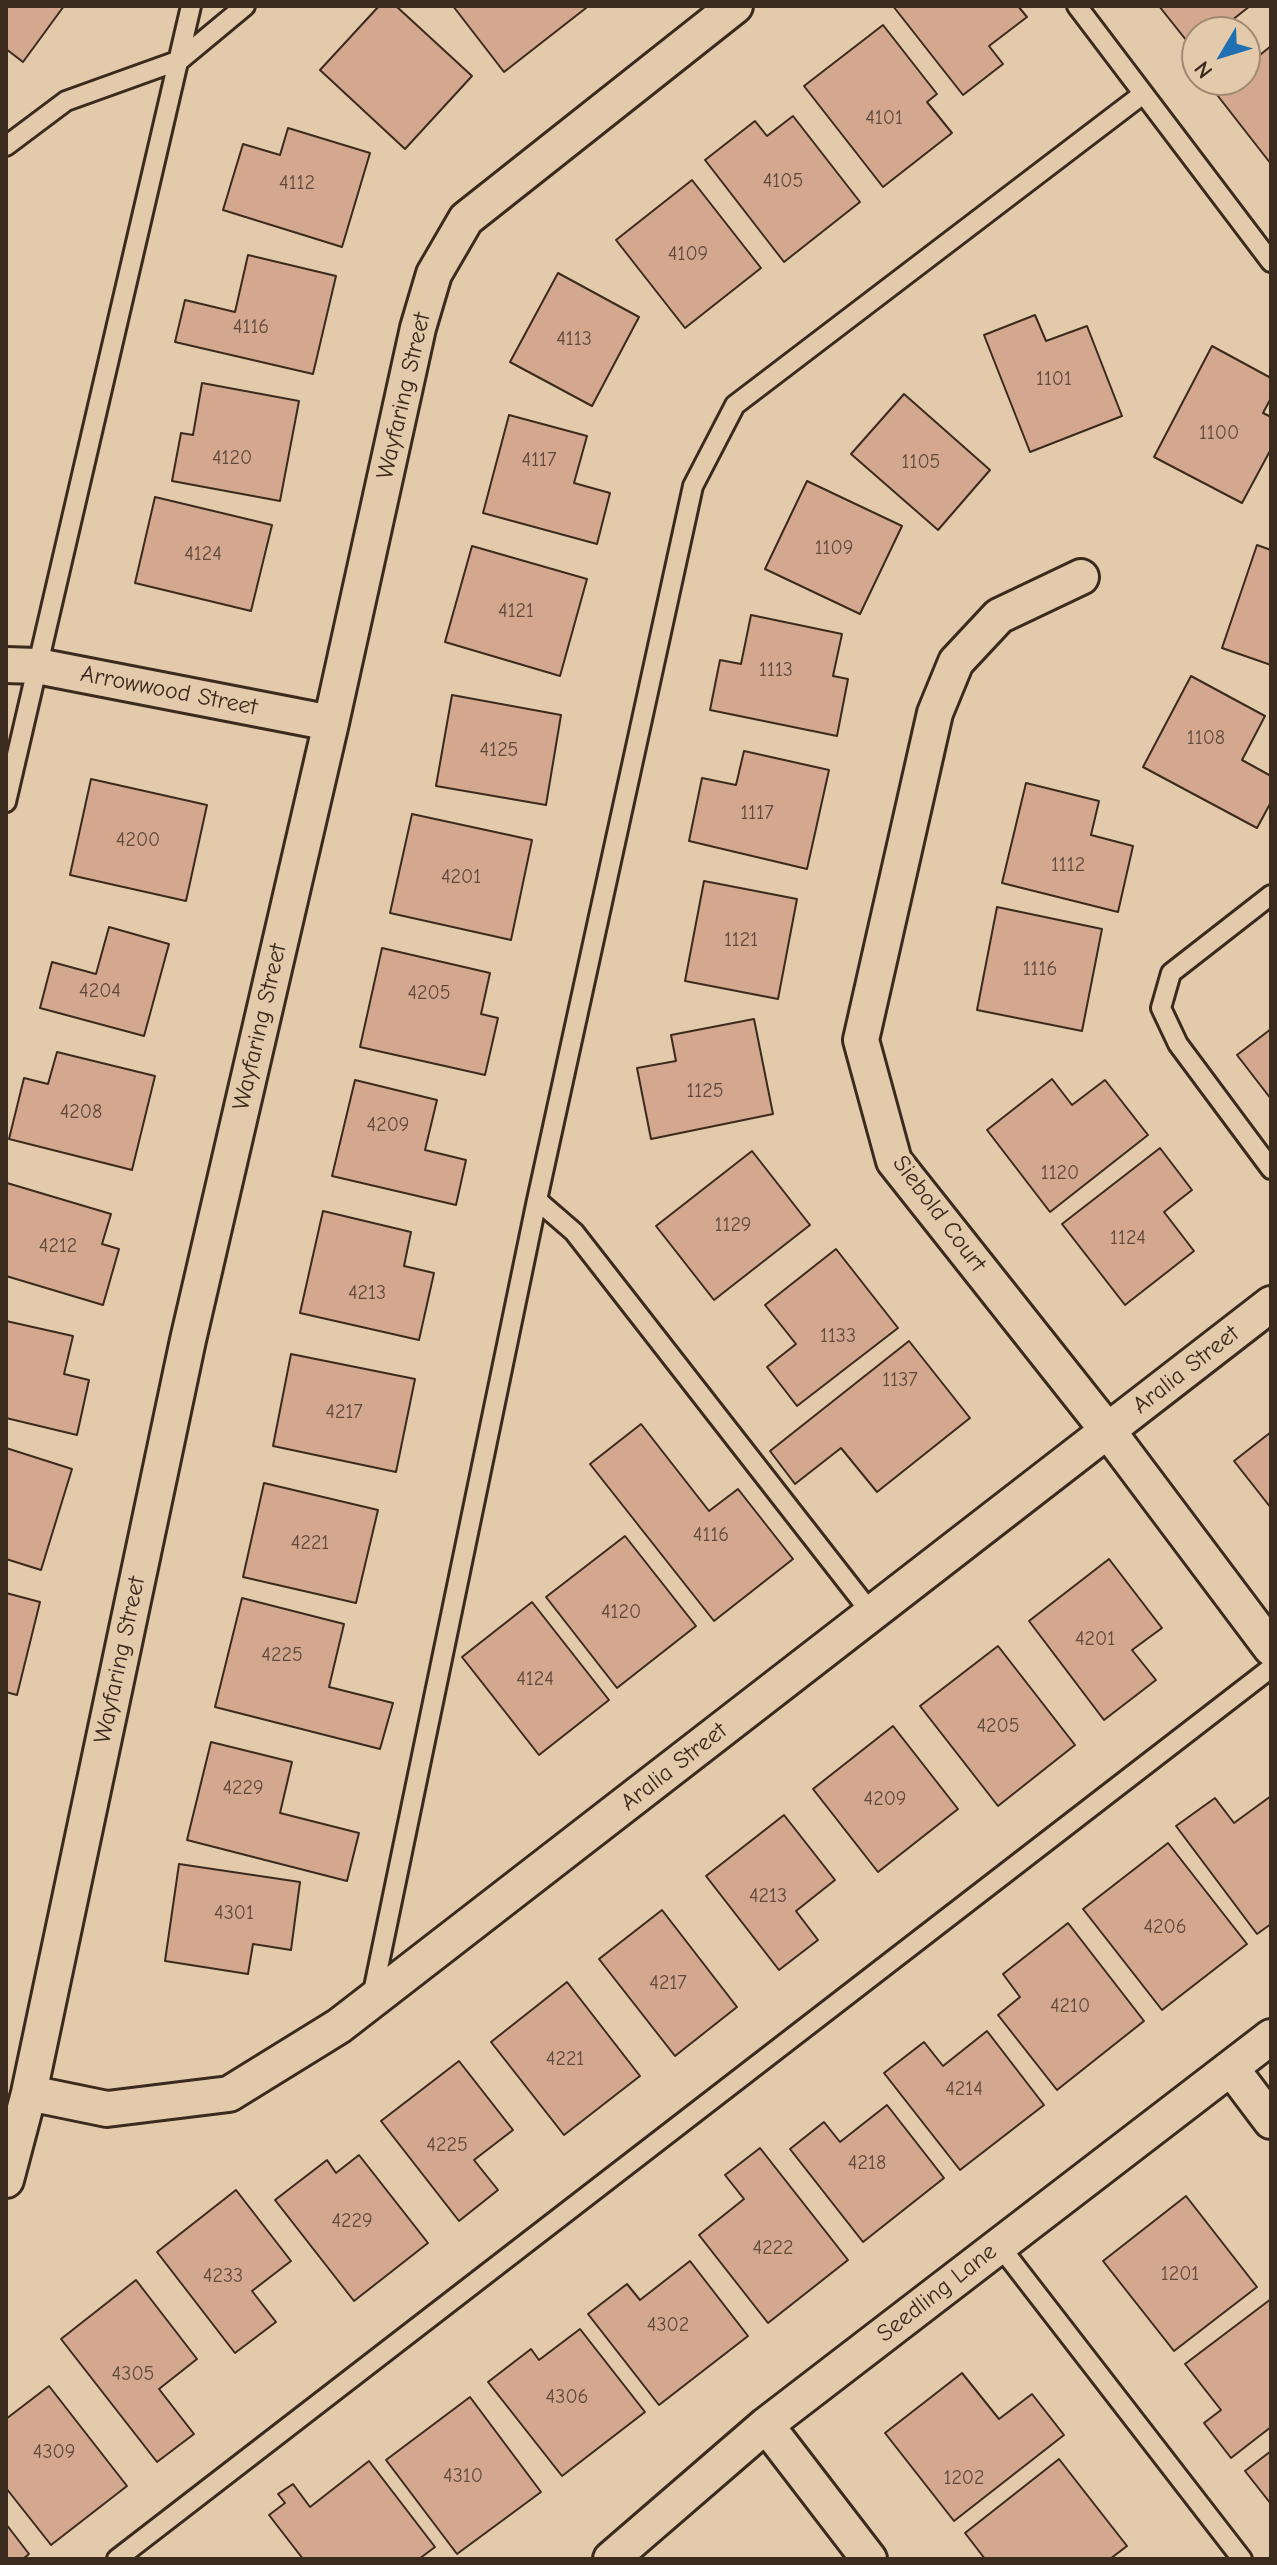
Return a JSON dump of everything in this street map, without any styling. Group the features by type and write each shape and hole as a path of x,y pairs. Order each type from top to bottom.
{"street":[{"name":"Wayfaring Street","path":"6,2180 29,2093 188,1340 331,723 418,328 434,274 466,219 735,6"},
{"name":"Siebold Court","path":"1081,577 999,616 956,662 935,713 861,1040 894,1161 1108,1431 1271,1648"},
{"name":"Arrowwood Street","path":"22,666 331,723"},
{"name":"Aralia Street","path":"29,2093 107,2109 229,2094 339,2026 1271,1304"},
{"name":"Seedling Lane","path":"611,2559 766,2425 1271,2037"},
{"path":"1231,2068 1271,2121"},
{"path":"766,2425 869,2559"}],"lane":[{"path":"6,802 22,666 180,60 191,6"},
{"path":"6,146 66,101 180,60 245,6"},
{"path":"1077,6 1271,262"},
{"path":"372,2000 537,1200 693,486 735,405 1143,94"},
{"path":"1271,895 1171,973 1161,1008 1178,1044 1271,1169"},
{"path":"537,1200 574,1232 872,1614"},
{"path":"117,2559 1271,1668"},
{"path":"999,2245 1242,2559"}],"building":[{"path":"6,6 64,6 23,62 6,49"},
{"path":"379,6 396,6 472,76 405,149 320,70"},
{"path":"453,6 584,6 586,8 504,72"},
{"path":"893,6 1018,6 1027,17 989,46 1003,64 963,95"},
{"path":"1159,6 1250,6 1237,16 1181,16 1181,34"},
{"path":"883,25 937,94 927,102 952,133 883,187 804,86"},
{"path":"1271,46 1271,164 1218,96 1261,96 1261,54"},
{"path":"793,116 860,202 784,262 705,160 755,121 767,136"},
{"path":"288,128 370,153 342,247 223,210 243,144 280,155"},
{"path":"692,180 761,268 685,328 616,240"},
{"path":"248,255 336,276 313,374 175,342 185,300 235,312"},
{"path":"558,273 639,317 592,406 510,362"},
{"path":"1035,315 1046,341 1087,326 1122,416 1030,452 984,335"},
{"path":"1212,346 1271,378 1271,398 1263,413 1271,417 1271,449 1242,503 1154,457"},
{"path":"202,383 299,401 280,501 172,481 181,433 193,435"},
{"path":"904,394 990,470 938,530 851,454"},
{"path":"509,415 587,436 574,483 610,493 597,544 483,513"},
{"path":"807,481 902,526 860,614 765,569"},
{"path":"155,497 272,525 251,611 135,583"},
{"path":"1257,545 1271,550 1271,665 1222,648"},
{"path":"472,546 587,579 560,676 445,642"},
{"path":"751,615 842,634 833,676 848,679 837,736 710,710 720,660 741,664"},
{"path":"1191,676 1265,716 1242,760 1271,776 1271,802 1257,828 1143,767"},
{"path":"452,695 561,715 546,805 436,786"},
{"path":"744,751 829,770 807,869 689,841 702,778 736,785"},
{"path":"91,779 207,805 186,901 70,875"},
{"path":"1026,783 1099,801 1091,835 1133,846 1118,912 1002,883"},
{"path":"412,814 532,840 511,940 390,913"},
{"path":"704,881 797,899 778,999 685,981"},
{"path":"997,907 1102,929 1082,1031 977,1010"},
{"path":"109,927 169,944 144,1036 40,1008 52,962 96,974"},
{"path":"382,948 490,973 481,1014 498,1018 485,1075 360,1047"},
{"path":"754,1019 773,1114 651,1139 637,1068 676,1061 671,1035"},
{"path":"1271,1029 1271,1099 1237,1055"},
{"path":"57,1052 155,1076 132,1170 9,1139 24,1078 48,1084"},
{"path":"1052,1079 1072,1105 1105,1080 1148,1135 1050,1212 987,1130"},
{"path":"355,1080 437,1100 425,1150 466,1160 456,1205 332,1176"},
{"path":"1160,1148 1192,1190 1164,1212 1194,1251 1125,1305 1062,1224"},
{"path":"752,1151 810,1225 714,1300 656,1226"},
{"path":"7,1183 111,1214 102,1244 119,1249 103,1305 6,1276"},
{"path":"323,1211 411,1232 404,1266 434,1273 419,1340 300,1313"},
{"path":"836,1249 898,1328 797,1406 767,1367 796,1344 765,1305"},
{"path":"6,1321 73,1336 64,1374 89,1380 77,1435 6,1418"},
{"path":"909,1341 970,1418 877,1492 841,1448 795,1484 770,1451"},
{"path":"291,1354 415,1379 396,1472 273,1446"},
{"path":"641,1424 709,1511 738,1489 793,1559 714,1621 590,1464"},
{"path":"1271,1432 1271,1508 1234,1461"},
{"path":"6,1448 72,1469 41,1570 6,1559"},
{"path":"264,1483 378,1510 356,1603 243,1577"},
{"path":"625,1536 696,1626 617,1688 546,1597"},
{"path":"1109,1559 1162,1628 1132,1650 1156,1680 1104,1720 1029,1621"},
{"path":"6,1593 40,1602 17,1695 6,1692"},
{"path":"242,1598 344,1624 329,1687 393,1703 380,1749 215,1707"},
{"path":"532,1602 609,1700 539,1755 462,1657"},
{"path":"998,1646 1075,1745 998,1806 920,1706"},
{"path":"893,1726 958,1809 878,1872 813,1789"},
{"path":"211,1742 292,1762 280,1813 359,1833 347,1881 187,1840"},
{"path":"1271,1796 1271,1924 1257,1934 1176,1826 1215,1798 1234,1823"},
{"path":"784,1815 835,1880 796,1911 818,1940 779,1970 706,1876"},
{"path":"1168,1843 1247,1944 1162,2010 1083,1909"},
{"path":"179,1864 300,1882 291,1950 253,1944 248,1974 165,1961"},
{"path":"662,1910 737,2007 675,2056 599,1959"},
{"path":"1068,1923 1144,2021 1057,2090 998,2015 1020,1997 1003,1974"},
{"path":"567,1982 640,2076 564,2135 491,2042"},
{"path":"987,2031 1044,2105 960,2170 884,2073 924,2042 943,2066"},
{"path":"459,2061 513,2130 474,2160 498,2190 459,2221 381,2121"},
{"path":"887,2105 944,2178 863,2242 790,2149 824,2122 840,2142"},
{"path":"760,2148 848,2260 768,2323 699,2235 744,2199 725,2175"},
{"path":"359,2155 428,2243 354,2301 275,2200 327,2160 336,2173"},
{"path":"236,2190 291,2261 252,2291 276,2322 235,2353 157,2252"},
{"path":"1186,2196 1257,2287 1174,2351 1103,2261"},
{"path":"690,2261 748,2336 659,2405 588,2314 627,2284 640,2300"},
{"path":"136,2280 197,2359 159,2389 194,2434 157,2462 61,2339"},
{"path":"1271,2299 1271,2427 1231,2458 1204,2423 1221,2410 1185,2364"},
{"path":"580,2329 645,2412 562,2476 488,2382 531,2349 539,2360"},
{"path":"962,2373 999,2419 1032,2394 1064,2435 954,2521 885,2433"},
{"path":"49,2386 127,2486 51,2545 6,2488 6,2419"},
{"path":"470,2397 541,2492 457,2554 386,2460"},
{"path":"1271,2451 1271,2504 1245,2471"},
{"path":"1059,2459 1127,2546 1110,2559 985,2559 965,2533"},
{"path":"369,2461 435,2547 419,2559 303,2559 269,2515 285,2503 278,2494 293,2484 310,2507"},
{"path":"6,2524 29,2554 23,2559 6,2559"}]}
